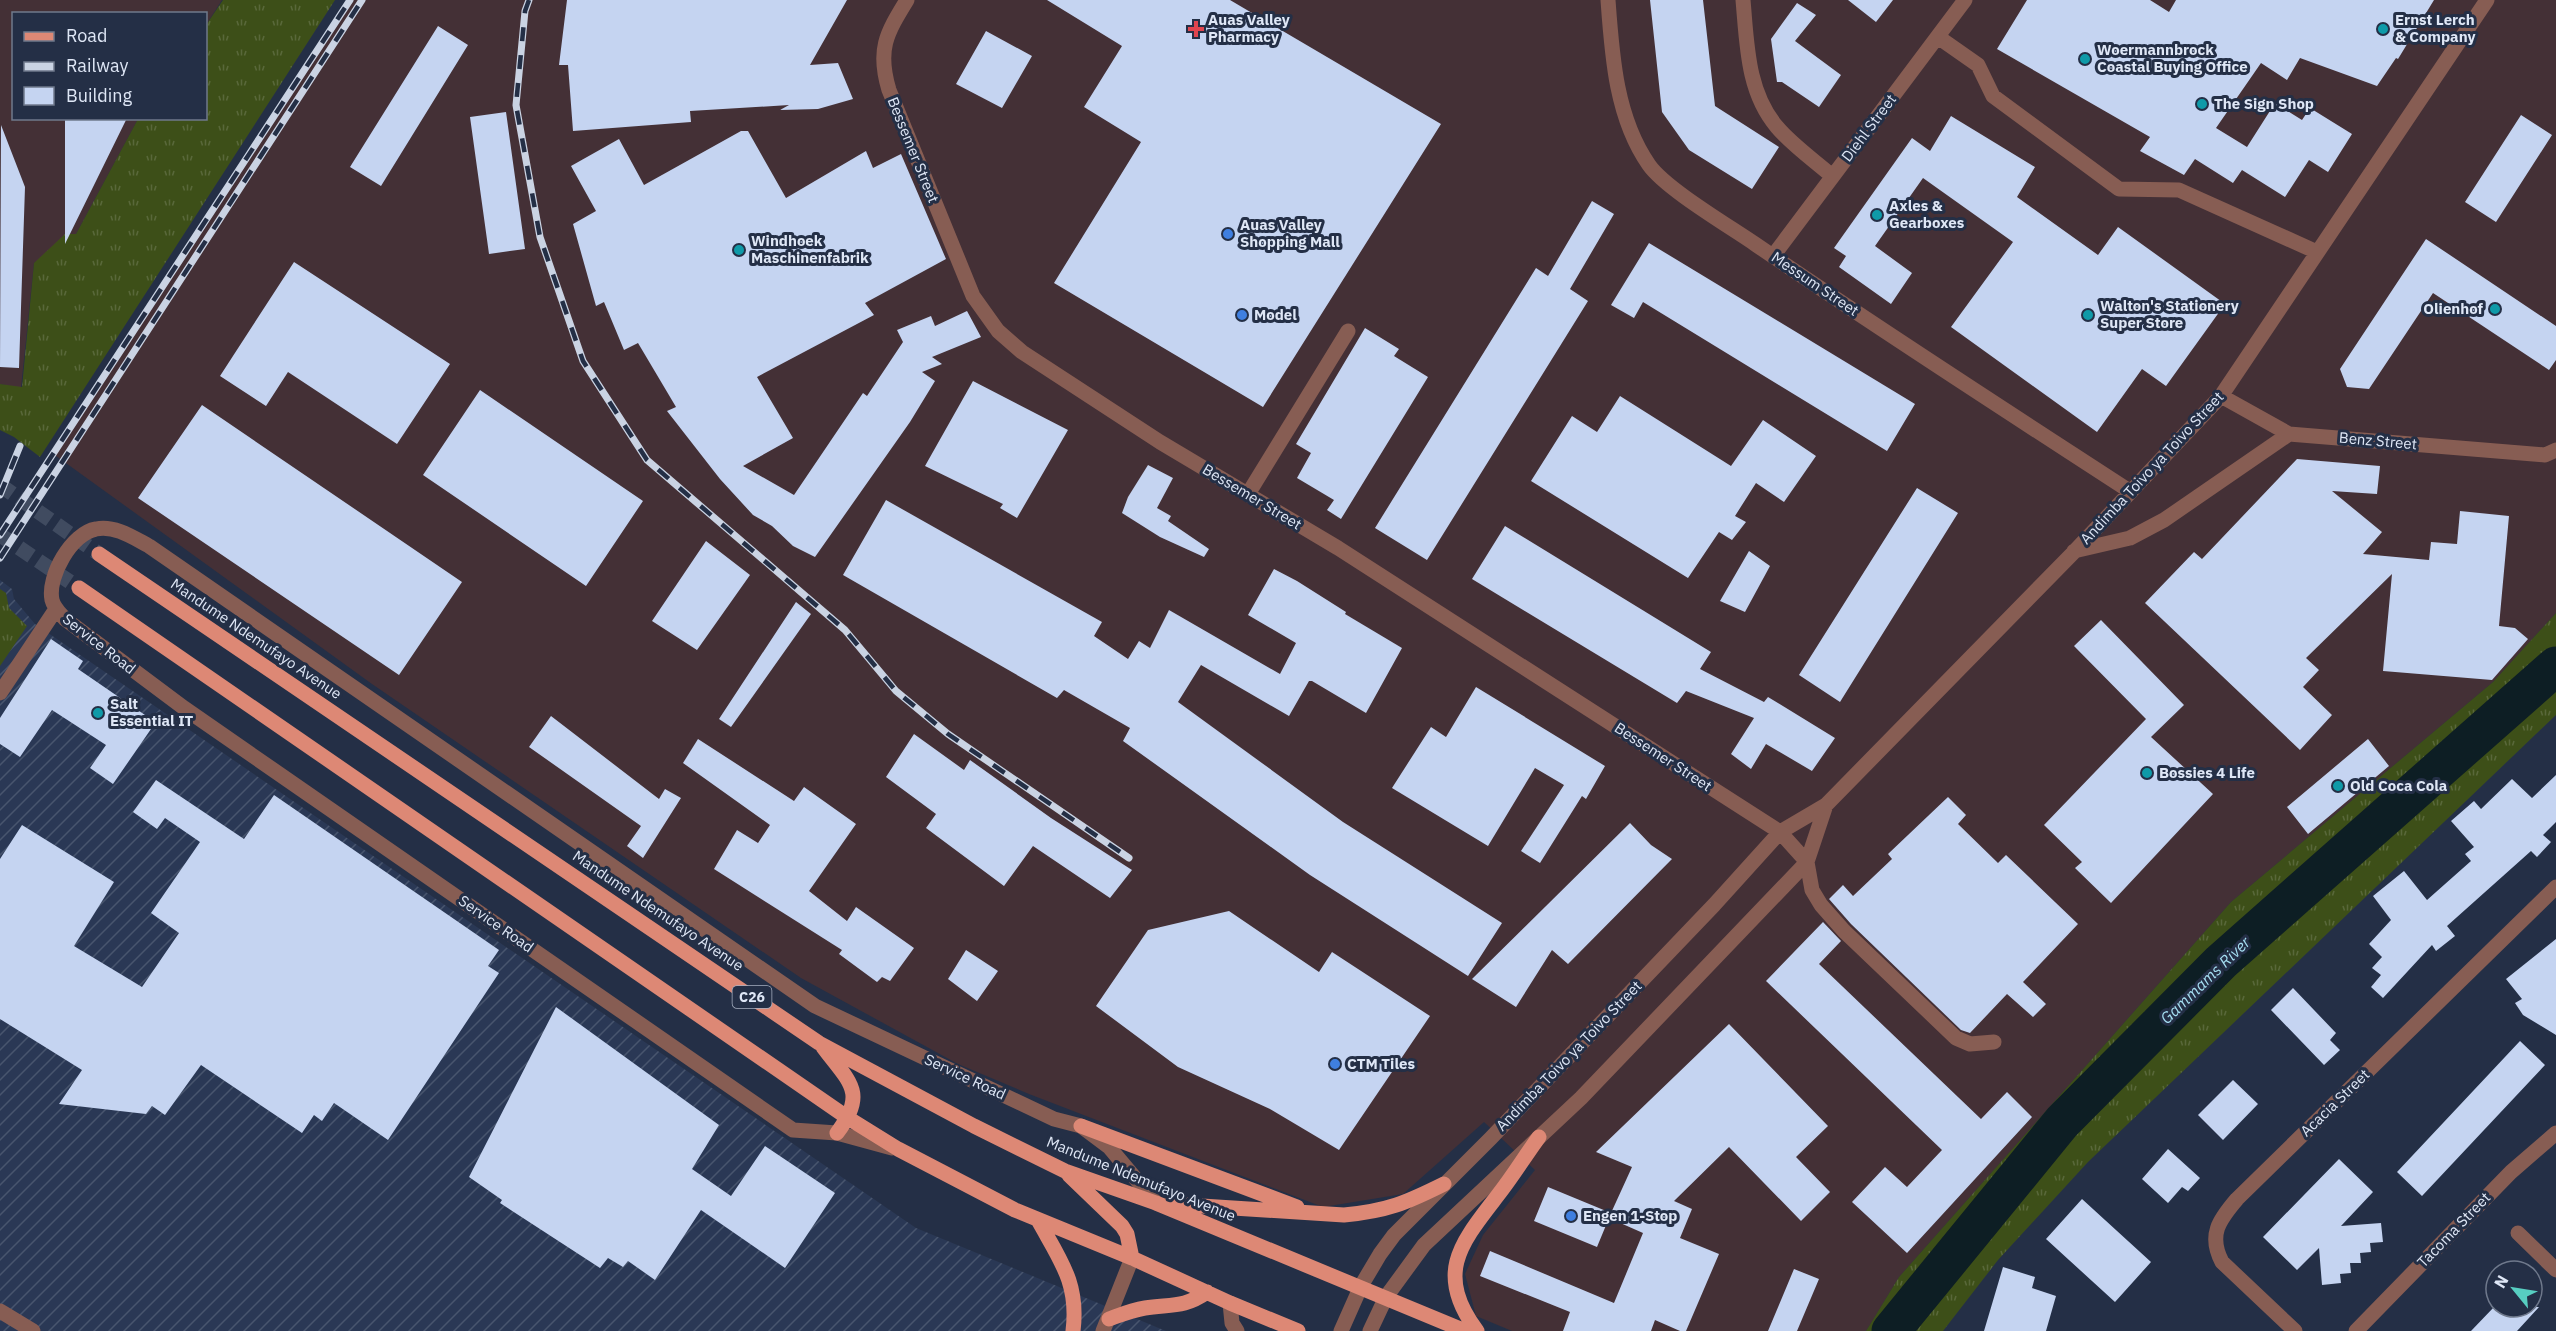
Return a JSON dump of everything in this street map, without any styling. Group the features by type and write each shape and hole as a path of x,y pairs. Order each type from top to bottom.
{"main road":[{"name":"Mandume Ndemufayo Avenue","path":"99,554 819,1042 974,1126 1065,1171 1156,1203 1465,1331"},
{"path":"79,588 848,1118 898,1149 1038,1220 1132,1258 1230,1304 1298,1331"},
{"path":"819,1042 854,1088 854,1104 848,1118 837,1133"},
{"path":"1081,1126 1316,1215"},
{"path":"1477,1331 1468,1319 1459,1299 1455,1276 1457,1256 1468,1233 1510,1180 1539,1137"},
{"path":"1065,1171 1122,1226 1127,1234 1132,1258"},
{"path":"1156,1203 1344,1215 1371,1213 1403,1205 1444,1184"},
{"path":"1038,1220 1069,1275 1075,1310 1073,1331"},
{"path":"1106,1325 1143,1308 1193,1302 1207,1292"}],"street":[{"name":"Bessemer Street","path":"907,0 893,22 883,48 882,68 893,101 973,297 998,331 1022,352 1161,442 1338,548 1780,832 1807,862"},
{"name":"Messum Street","path":"1608,0 1612,60 1632,139 1651,168 1671,186 1773,256 2131,492"},
{"path":"1743,0 1748,59 1758,97 1777,127 1832,176"},
{"name":"Diehl Street","path":"1773,256 1965,0"},
{"name":"Andimba Toivo ya Toivo Street","path":"1341,1331 1361,1286 1394,1235 1491,1138 1714,905 1780,832 1826,805 2131,492 2221,396 2487,0"},
{"path":"1938,37 1978,66 1993,96 2119,189 2179,190 2318,252"},
{"path":"1248,494 1348,331"},
{"name":"Benz Street","path":"2221,396 2289,434 2551,452"},
{"path":"2074,551 2130,538 2164,520 2289,434"},
{"name":"Service Road","path":"898,1149 837,1133 793,1130 184,708 65,619 56,609 51,588 53,574 78,538 94,529 107,528 133,537 815,1006 1054,1119 1081,1126 1109,1147 1156,1203"},
{"path":"0,693 56,609"},
{"name":"Andimba Toivo ya Toivo Street","path":"1370,1331 1386,1297 1424,1245 1581,1098 1807,862 1826,805"},
{"path":"1807,862 1812,890 1821,905 1944,1027 1962,1042 1970,1044 1994,1042"},
{"name":"Acacia Street","path":"2295,1331 2222,1262 2214,1247 2215,1233 2224,1214 2237,1198 2556,887"},
{"name":"Tacoma Street","path":"2356,1331 2511,1172 2553,1141"},
{"path":"2518,1233 2556,1270"},
{"path":"1106,1325 1132,1258"},
{"path":"1230,1304 1232,1323 1237,1331"},
{"path":"0,1311 33,1331"}],"shaded area":[{"path":"0,0 222,0 207,23 207,12 12,12 12,120 137,120 76,234 34,263 21,388 0,384"},
{"path":"350,0 2556,0 2556,613 2493,682 2231,902 1899,1277 1866,1331 1512,1331 1476,1316 1465,1274 1483,1235 1535,1170 1484,1122 1403,1194 1323,1207 1029,1094 958,1064 801,978 372,684 52,453"},
{"path":"0,580 12,589 14,599 35,624 916,1228 1166,1331 0,1331"}],"green space":[{"path":"223,0 335,0 40,457 14,437 0,430 0,384 22,387 34,263 65,234 76,234 137,120 207,120 207,24"},
{"path":"0,589 6,593 9,608 27,626 0,666"},
{"path":"2556,613 2556,715 2088,1162 1998,1260 1943,1331 1866,1331 1899,1277 2231,902 2493,682"}],"building":[{"path":"567,0 847,0 810,65 838,63 853,99 818,109 780,110 789,105 690,111 691,122 573,131 568,65 559,65"},
{"name":"Auas Valley Shopping Mall","path":"1047,0 1230,0 1441,124 1263,407 1054,283 1141,142 1084,107 1122,46"},
{"path":"1650,0 1703,0 1715,106 1779,147 1752,189 1689,150 1662,112"},
{"path":"1848,0 1893,0 1876,22"},
{"path":"2027,0 2150,0 2169,12 2176,0 2434,0 2398,59 2396,58 2377,86 2300,58 2287,80 2261,63 2216,128 2247,147 2275,103 2302,120 2310,108 2352,134 2328,172 2309,160 2285,197 2242,170 2233,183 2195,159 2184,175 2140,151 2150,137 1997,49"},
{"path":"1797,3 1816,15 1795,41 1841,75 1819,107 1782,82 1777,82 1771,39"},
{"path":"438,26 468,45 381,186 350,167"},
{"path":"986,31 1032,56 1002,108 956,84"},
{"path":"506,112 525,249 489,254 470,117"},
{"path":"2521,115 2552,135 2496,222 2465,202"},
{"name":"Walton's Stationery Super Store","path":"1951,116 2035,167 2017,197 2098,255 2118,227 2225,304 2166,386 2142,369 2097,432 1951,327 2013,242 1923,178 1875,246 1912,273 1891,304 1839,267 1846,256 1834,248 1912,138 1930,151"},
{"path":"65,120 126,120 65,244"},
{"path":"1,125 25,187 19,368 0,367"},
{"name":"Windhoek Maschinenfabrik","path":"741,131 748,131 786,198 866,151 873,168 901,154 946,259 865,303 874,315 757,377 793,438 743,466 794,495 863,393 867,396 903,342 897,330 931,316 935,326 967,311 981,337 932,357 942,364 922,372 935,381 910,422 815,557 793,546 772,526 753,515 720,479 667,411 676,407 638,343 624,350 604,302 596,306 573,224 596,211 571,166 619,139 644,185"},
{"path":"1592,201 1614,214 1570,289 1588,301 1427,560 1375,528 1536,268 1548,276"},
{"name":"Olienhof","path":"2426,239 2556,326 2556,360 2549,370 2433,293 2369,389 2347,387 2340,369"},
{"path":"1649,243 1915,404 1887,451 1643,302 1634,318 1611,305"},
{"path":"294,262 450,364 397,444 288,372 266,406 220,376"},
{"path":"1365,328 1399,349 1394,356 1428,377 1341,519 1327,510 1334,500 1297,478 1311,453 1296,444"},
{"path":"973,381 1068,430 1017,518 1000,508 1003,504 925,466"},
{"path":"480,390 643,501 586,586 423,475"},
{"path":"1620,396 1731,466 1763,420 1816,456 1784,502 1756,483 1735,516 1746,522 1732,540 1719,532 1688,578 1531,481 1572,416 1597,432"},
{"path":"202,405 462,582 399,675 138,498"},
{"path":"2297,459 2380,466 2377,494 2332,491 2382,532 2363,554 2429,560 2431,542 2457,544 2460,511 2509,516 2499,626 2515,628 2528,639 2492,680 2383,671 2392,574 2306,658 2319,670 2303,687 2332,715 2300,750 2145,603 2194,552 2202,559"},
{"path":"1148,465 1173,478 1157,508 1171,516 1168,521 1209,549 1204,557 1160,537 1122,513 1128,497"},
{"path":"1917,488 1958,513 1840,702 1799,675"},
{"path":"886,500 1102,622 1094,636 1128,659 1139,641 1150,648 1169,610 1280,674 1296,643 1248,615 1274,569 1297,581 1346,612 1345,614 1402,648 1366,713 1309,681 1289,716 1201,665 1178,702 1343,822 1502,923 1468,976 1310,875 1123,741 1130,728 1064,690 1057,698 843,575"},
{"path":"1505,526 1711,652 1700,669 1764,702 1768,697 1835,738 1812,771 1766,744 1751,769 1731,754 1754,718 1686,691 1677,703 1472,579"},
{"path":"706,541 750,575 697,650 652,621"},
{"path":"1749,551 1770,566 1745,612 1720,601"},
{"path":"796,602 811,614 731,727 719,719"},
{"path":"2101,620 2184,705 2151,737 2213,794 2111,903 2075,868 2082,862 2044,825 2146,719 2074,646"},
{"name":"Salt Essential IT","path":"51,639 83,661 78,669 145,715 151,729 113,784 90,768 106,745 52,710 20,757 0,744 0,718"},
{"path":"1476,687 1605,766 1586,799 1582,796 1540,863 1521,851 1564,785 1535,768 1488,846 1392,788 1431,727 1446,737"},
{"path":"551,716 659,799 665,789 681,798 643,858 627,846 641,826 529,747"},
{"path":"914,734 964,770 970,760 1051,818 1132,870 1110,898 1033,846 1004,886 926,828 936,814 886,777"},
{"path":"698,739 794,801 804,787 856,824 809,891 847,921 856,907 914,948 890,981 882,977 877,982 839,954 842,950 714,869 737,830 758,843 770,825 683,763"},
{"name":"Old Coca Cola","path":"2368,739 2389,766 2308,834 2287,807"},
{"path":"2556,775 2556,822 2543,835 2551,842 2537,857 2531,851 2447,926 2455,936 2436,951 2432,945 2383,998 2371,987 2381,975 2372,968 2382,957 2369,944 2391,920 2373,896 2404,871 2427,900 2471,861 2465,854 2474,847 2451,821 2474,801 2481,809 2512,779 2532,798"},
{"path":"156,780 244,839 274,795 499,950 488,966 499,973 388,1140 334,1103 322,1121 314,1115 302,1133 201,1065 165,1115 152,1106 146,1114 59,1104 82,1070 0,1019 0,859 22,825 114,882 74,946 142,987 179,933 151,913 200,842 165,818 157,829 133,812"},
{"path":"1948,797 1966,815 1958,824 1998,863 2006,855 2078,924 2023,982 2046,1004 2033,1017 2007,994 1970,1033 1961,1030 1851,924 1829,899 1843,885 1853,896 1892,859 1888,854"},
{"path":"1630,823 1651,845 1672,859 1568,964 1552,950 1516,1007 1472,979"},
{"path":"1229,911 1319,972 1332,952 1430,1016 1339,1150 1270,1109 1178,1067 1096,1006 1148,930"},
{"path":"1823,922 1841,941 1819,964 1981,1119 2007,1092 2032,1117 1907,1253 1852,1202 1885,1167 1907,1187 1942,1150 1766,981"},
{"path":"2556,939 2556,1035 2523,1015 2515,1003 2522,999 2506,979"},
{"path":"966,950 998,971 977,1001 948,979"},
{"path":"2293,988 2336,1033 2330,1040 2340,1050 2324,1065 2271,1010"},
{"path":"556,1007 719,1125 692,1169 731,1196 765,1146 835,1193 785,1268 701,1210 655,1280 628,1261 623,1267 608,1258 600,1268 500,1203 502,1200 469,1177"},
{"path":"1729,1024 1828,1126 1796,1157 1830,1192 1801,1221 1729,1147 1674,1201 1692,1209 1680,1238 1719,1254 1686,1331 1680,1331 1655,1320 1651,1331 1563,1331 1570,1312 1480,1276 1490,1251 1614,1303 1643,1233 1609,1218 1597,1247 1534,1221 1548,1187 1611,1213 1632,1167 1596,1152"},
{"path":"2520,1041 2545,1065 2422,1196 2397,1172"},
{"path":"2233,1080 2258,1104 2223,1140 2198,1115"},
{"path":"2168,1149 2200,1178 2188,1191 2182,1187 2168,1203 2142,1179"},
{"path":"2339,1159 2373,1192 2341,1226 2381,1223 2383,1242 2370,1243 2371,1252 2360,1253 2361,1263 2350,1263 2351,1273 2340,1274 2341,1283 2322,1285 2319,1248 2297,1270 2263,1237"},
{"path":"2082,1199 2151,1262 2115,1302 2046,1239"},
{"path":"2003,1267 2035,1277 2032,1288 2056,1296 2046,1331 1984,1331"},
{"path":"1794,1269 1819,1279 1797,1331 1768,1331"},
{"path":"2484,1317 2528,1319 2517,1331 2471,1331"}],"waterway":[{"name":"Gammams River","path":"1891,1331 2062,1122 2221,962 2556,666"}],"tunnel":[{"path":"0,485 99,554"},
{"path":"0,535 79,588"}],"railway":[{"path":"0,535 350,0"},
{"path":"0,558 362,0"},
{"path":"529,0 525,11 516,105 540,237 583,361 647,460 845,630 896,691 948,734 1129,858"},
{"path":"0,495 20,446"}],"place":[{"name":"Auas Valley Pharmacy","path":"1196,29"},
{"name":"Ernst Lerch & Company","path":"2383,29"},
{"name":"Woermannbrock Coastal Buying Office","path":"2085,59"},
{"name":"The Sign Shop","path":"2202,104"},
{"name":"Axles & Gearboxes","path":"1877,215"},
{"name":"Auas Valley Shopping Mall","path":"1228,234"},
{"name":"Windhoek Maschinenfabrik","path":"739,250"},
{"name":"Olienhof","path":"2495,309"},
{"name":"Model","path":"1242,315"},
{"name":"Walton's Stationery Super Store","path":"2088,315"},
{"name":"Salt Essential IT","path":"98,713"},
{"name":"Bossies 4 Life","path":"2147,773"},
{"name":"Old Coca Cola","path":"2338,786"},
{"name":"CTM Tiles","path":"1335,1064"},
{"name":"Engen 1-Stop","path":"1571,1216"}]}
